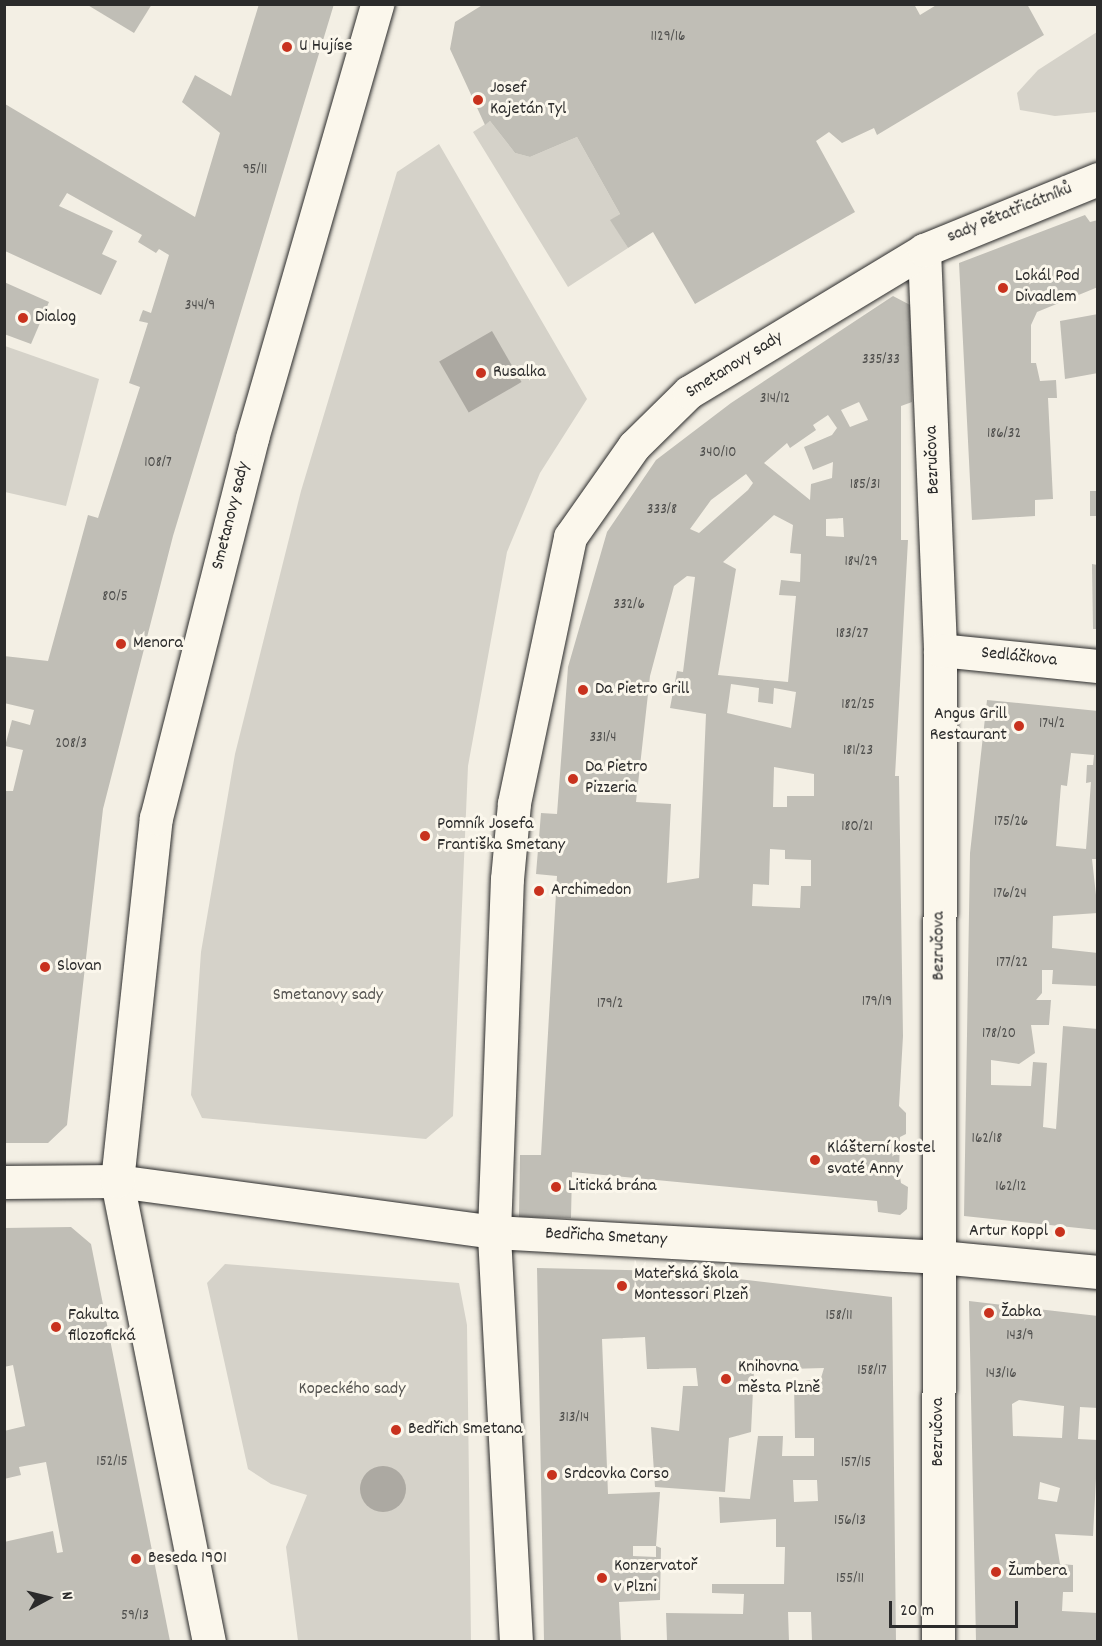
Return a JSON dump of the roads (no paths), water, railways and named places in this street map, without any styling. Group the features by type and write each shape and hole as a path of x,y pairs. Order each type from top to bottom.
{"street":[{"name":"Smetanovy sady","path":"117,1181 156,818 252,438 377,4"},
{"name":"sady Pětatřicátníků","path":"924,250 1098,179"},
{"name":"Smetanovy sady","path":"494,1232 514,803 570,537 634,446 689,392 924,250"},
{"name":"Bezručova","path":"924,250 933,417 940,650 938,1641"},
{"name":"Sedláčkova","path":"940,650 1098,666"},
{"name":"Bedřicha Smetany","path":"4,1182 117,1181 494,1232 940,1257 1098,1272"},
{"path":"117,1181 209,1641"},
{"path":"494,1232 516,1641"}],"place":[{"name":"U Hujíse","path":"287,47"},
{"name":"Josef Kajetán Tyl","path":"478,100"},
{"name":"Lokál Pod Divadlem","path":"1003,288"},
{"name":"Dialog","path":"23,318"},
{"name":"Rusalka","path":"481,373"},
{"name":"Menora","path":"121,644"},
{"name":"Da Pietro Grill","path":"583,690"},
{"name":"Angus Grill Restaurant","path":"1019,726"},
{"name":"Da Pietro Pizzeria","path":"573,779"},
{"name":"Pomník Josefa Františka Smetany","path":"425,836"},
{"name":"Archimedon","path":"539,891"},
{"name":"Slovan","path":"45,967"},
{"name":"Klášterní kostel svaté Anny","path":"815,1160"},
{"name":"Litická brána","path":"556,1187"},
{"name":"Artur Koppl","path":"1060,1232"},
{"name":"Mateřská škola Montessori Plzeň","path":"622,1286"},
{"name":"Žabka","path":"989,1313"},
{"name":"Fakulta filozofická","path":"56,1327"},
{"name":"Knihovna města Plzně","path":"726,1379"},
{"name":"Bedřich Smetana","path":"396,1430"},
{"name":"Srdcovka Corso","path":"552,1475"},
{"name":"Beseda 1901","path":"136,1559"},
{"name":"Žumbera","path":"996,1572"},
{"name":"Konzervatoř v Plzni","path":"602,1578"}],"park label":[{"name":"Kopeckého sady","path":"352,1390"}]}
